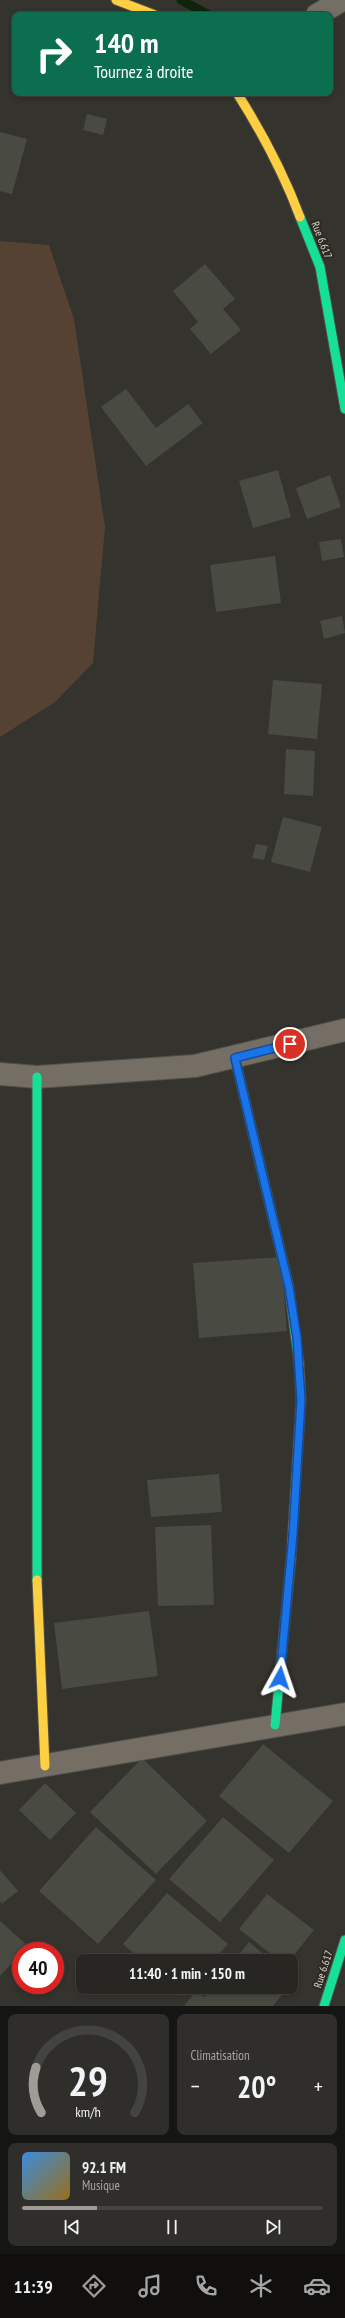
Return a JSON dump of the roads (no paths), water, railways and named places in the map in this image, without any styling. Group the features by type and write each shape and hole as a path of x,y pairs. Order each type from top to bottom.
{"street":[{"path":"116,0 147,12"},
{"path":"322,12 342,0"},
{"name":"Rue 6.617","path":"239,96 265,137 286,180 320,267 345,409"},
{"path":"0,1074 36,1077 188,1066 235,1058 345,1030"},
{"path":"235,1058 289,1287 297,1338 300,1392 293,1534 275,1726"},
{"path":"36,1077 36,1561 45,1766"},
{"path":"0,1773 157,1748 345,1714"},
{"name":"Rue 6.617","path":"324,2006 345,1940"}],"waterway":[{"path":"181,0 203,12"}]}
